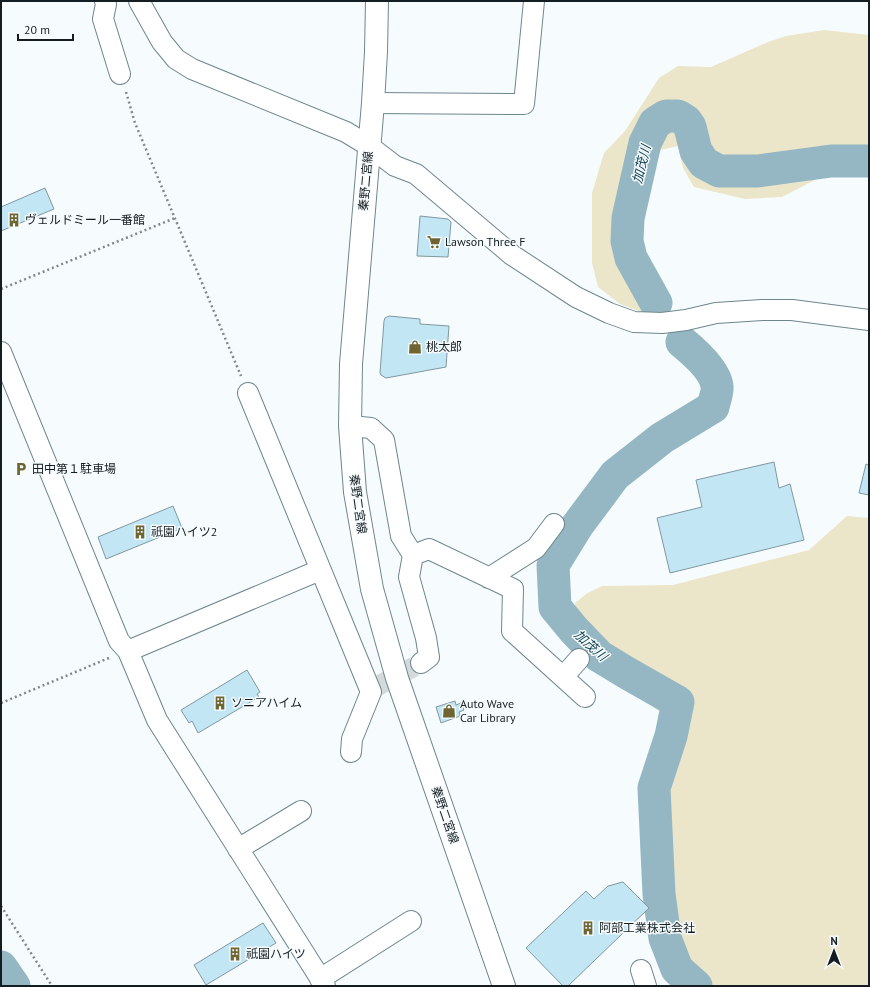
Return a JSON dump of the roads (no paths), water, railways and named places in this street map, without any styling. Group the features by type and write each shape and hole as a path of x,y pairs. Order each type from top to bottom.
{"main road":[{"name":"秦野二宮線","path":"377,1 373,103 351,364 350,426 355,492 372,589 397,678 504,986"}],"street":[{"path":"105,1 106,4 102,19 120,74"},
{"path":"139,1 162,42 176,59 192,68 346,132 369,146 395,166 416,174 512,255 576,297 608,313 634,322 662,323 716,313 762,310 792,310 869,320"},
{"path":"373,103 524,104 534,1"},
{"path":"1,352 119,640 128,651 157,720 322,983 411,921"},
{"path":"248,393 371,692 352,739 351,752"},
{"path":"350,426 371,428 384,440 401,536 413,555 409,577 426,638 428,657 421,663"},
{"path":"489,578 536,548 554,524"},
{"path":"413,555 430,549 513,589 512,631 585,697"},
{"path":"128,651 320,570"},
{"path":"563,677 579,659"},
{"path":"238,849 301,810"}],"waterway":[{"name":"加茂川","path":"656,303 631,258 627,241 628,218 645,143 655,123 666,116 678,116 686,121 690,127 696,151 704,163 719,171 758,171 831,161 869,161"},
{"name":"加茂川","path":"682,342 703,361 715,380 717,391 713,407 662,438 615,475 577,526 553,565 555,607 574,630 599,656 678,702 671,736 654,788 659,894 665,938 677,969 696,986"},
{"path":"1,967 14,986"}],"tunnel":[{"path":"370,690 421,663"}],"place":[{"name":"ヴェルドミール一番館","path":"14,220"},
{"name":"Lawson Three F","path":"434,242"},
{"name":"桃太郎","path":"415,347"},
{"name":"田中第１駐車場","path":"21,469"},
{"name":"祇園ハイツ2","path":"140,532"},
{"name":"ソニアハイム","path":"220,703"},
{"name":"Auto Wave Car Library","path":"449,711"},
{"name":"阿部工業株式会社","path":"588,928"},
{"name":"祇園ハイツ","path":"235,954"}]}
